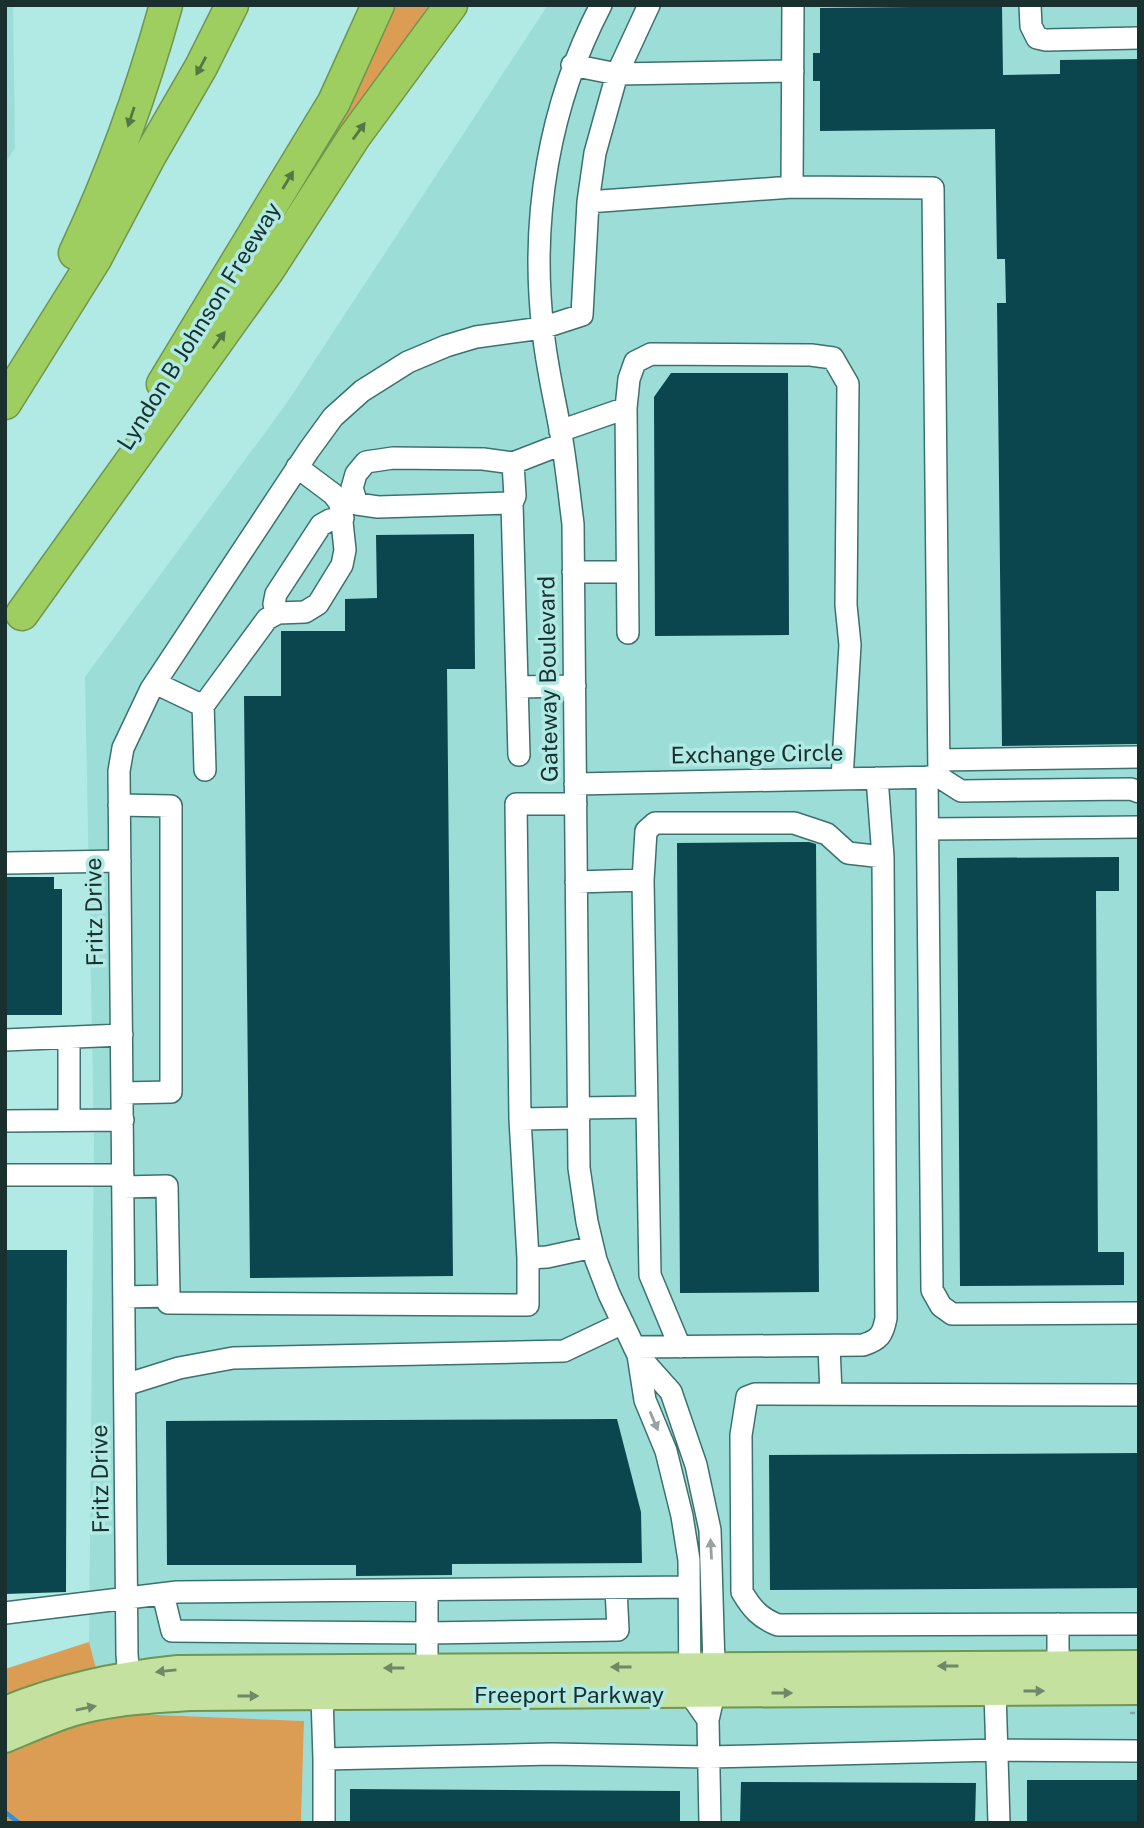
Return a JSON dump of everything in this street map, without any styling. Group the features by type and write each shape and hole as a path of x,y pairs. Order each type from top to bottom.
{"highway":[{"path":"5,385 67,271 100,202 122,146 166,5"},
{"path":"5,402 95,259 201,67 232,5"},
{"name":"Lyndon B Johnson Freeway","path":"14,626 288,181 334,102 378,5"},
{"path":"14,626 268,270 354,137 452,5"}],"main road":[{"name":"Freeport Parkway","path":"6,1729 71,1712 178,1670 427,1668 703,1688 1058,1666 1139,1665"},
{"name":"Freeport Parkway","path":"130,1688 190,1696 703,1688 1139,1690"}],"street":[{"name":"Gateway Boulevard","path":"601,5 572,65 551,136 541,203 539,251 542,328 573,524 579,1168 593,1247 609,1294 636,1351 645,1399 666,1451 682,1516 703,1688"},
{"path":"649,5 617,74 595,153 587,202 792,187 933,188 935,771 928,829 932,1290 941,1306 952,1314 1139,1313"},
{"path":"792,187 793,5"},
{"path":"1030,5 1031,26 1037,38 1139,38"},
{"path":"572,65 617,74 793,71"},
{"name":"Fritz Drive","path":"130,1688 119,805 119,771 123,748 155,683 297,467 333,417 362,391 408,362 446,346 476,337 542,328 582,315 587,202"},
{"path":"628,633 626,408 631,369 635,362 651,354 811,355 833,358 848,384 846,605 850,645 842,779"},
{"path":"278,613 274,604 276,594 321,525 330,520 344,504 356,474 366,463 393,458 483,459 513,463 561,437 626,408"},
{"path":"513,463 519,755"},
{"path":"297,467 344,504 378,507 512,503"},
{"path":"155,683 197,702 205,702 267,619 278,613 305,611 318,604 342,565 345,550 344,504"},
{"path":"573,572 626,572"},
{"path":"517,687 575,686"},
{"path":"203,702 205,770"},
{"name":"Exchange Circle","path":"520,1119 516,804 576,794 877,778 935,771 1139,757"},
{"path":"935,771 961,792 1131,789 1139,792"},
{"path":"636,1351 680,1347 863,1345 876,1341 883,1333 886,1318 883,857 877,778"},
{"path":"119,805 171,806 171,1092 122,1093"},
{"path":"680,1347 650,1275 643,880 646,831 654,823 794,822 827,834 848,852 883,857"},
{"path":"928,829 1139,827"},
{"path":"7,863 120,861"},
{"path":"576,882 643,880"},
{"path":"5,1040 121,1035"},
{"path":"69,1038 69,1121"},
{"path":"5,1175 167,1186 168,1303 528,1305 520,1119 647,1107"},
{"path":"5,1121 122,1120"},
{"path":"528,1258 547,1257 593,1247"},
{"path":"124,1297 169,1296"},
{"path":"125,1385 179,1368 233,1358 564,1351 623,1323"},
{"path":"829,1346 831,1394"},
{"name":"Gateway Boulevard","path":"636,1351 671,1392 696,1465 710,1530 714,1591 703,1688"},
{"path":"1139,1395 755,1394 747,1397 741,1435 742,1592 756,1614 778,1625 1139,1624"},
{"path":"5,1613 163,1594 689,1587"},
{"path":"163,1594 172,1631 427,1633 618,1630 616,1588"},
{"path":"427,1590 427,1668"},
{"path":"714,1591 742,1592"},
{"path":"1058,1624 1058,1666"},
{"path":"703,1688 710,1823"},
{"path":"995,1691 999,1823"},
{"path":"322,1696 324,1823"},
{"path":"324,1759 552,1754 708,1757 1139,1751"}],"shaded area":[{"path":"5,5 13,5 15,148 5,163"},
{"path":"392,5 429,5 320,165"},
{"path":"548,5 1139,5 1139,1823 301,1823 304,1721 108,1713 89,1642 94,1137 85,677 286,404"},
{"path":"89,1642 108,1713 304,1721 301,1823 5,1823 5,1669"}],"building":[{"path":"1002,6 1003,75 1060,74 1060,60 1139,59 1139,744 1002,746 997,303 1006,303 1005,259 997,259 995,129 820,131 820,81 813,81 813,53 820,53 820,8"},
{"path":"671,373 788,373 789,635 655,636 654,397"},
{"path":"474,534 475,669 447,669 453,1276 250,1278 244,696 281,696 281,631 345,631 345,599 377,598 376,535"},
{"path":"677,843 816,844 819,1292 680,1293"},
{"path":"1119,857 1119,891 1096,891 1098,1252 1124,1252 1124,1285 960,1286 957,858"},
{"path":"5,877 54,877 54,889 62,889 62,1015 5,1015"},
{"path":"5,1250 67,1250 66,1592 5,1594"},
{"path":"617,1419 641,1512 642,1563 452,1564 452,1575 356,1576 356,1565 167,1565 166,1421"},
{"path":"1139,1453 1139,1588 770,1590 769,1455"},
{"path":"1027,1780 1139,1780 1139,1823 1027,1823"},
{"path":"741,1782 976,1783 975,1823 740,1823"},
{"path":"350,1789 680,1791 680,1823 350,1823"}],"waterway":[{"path":"5,1812 19,1823"}]}
